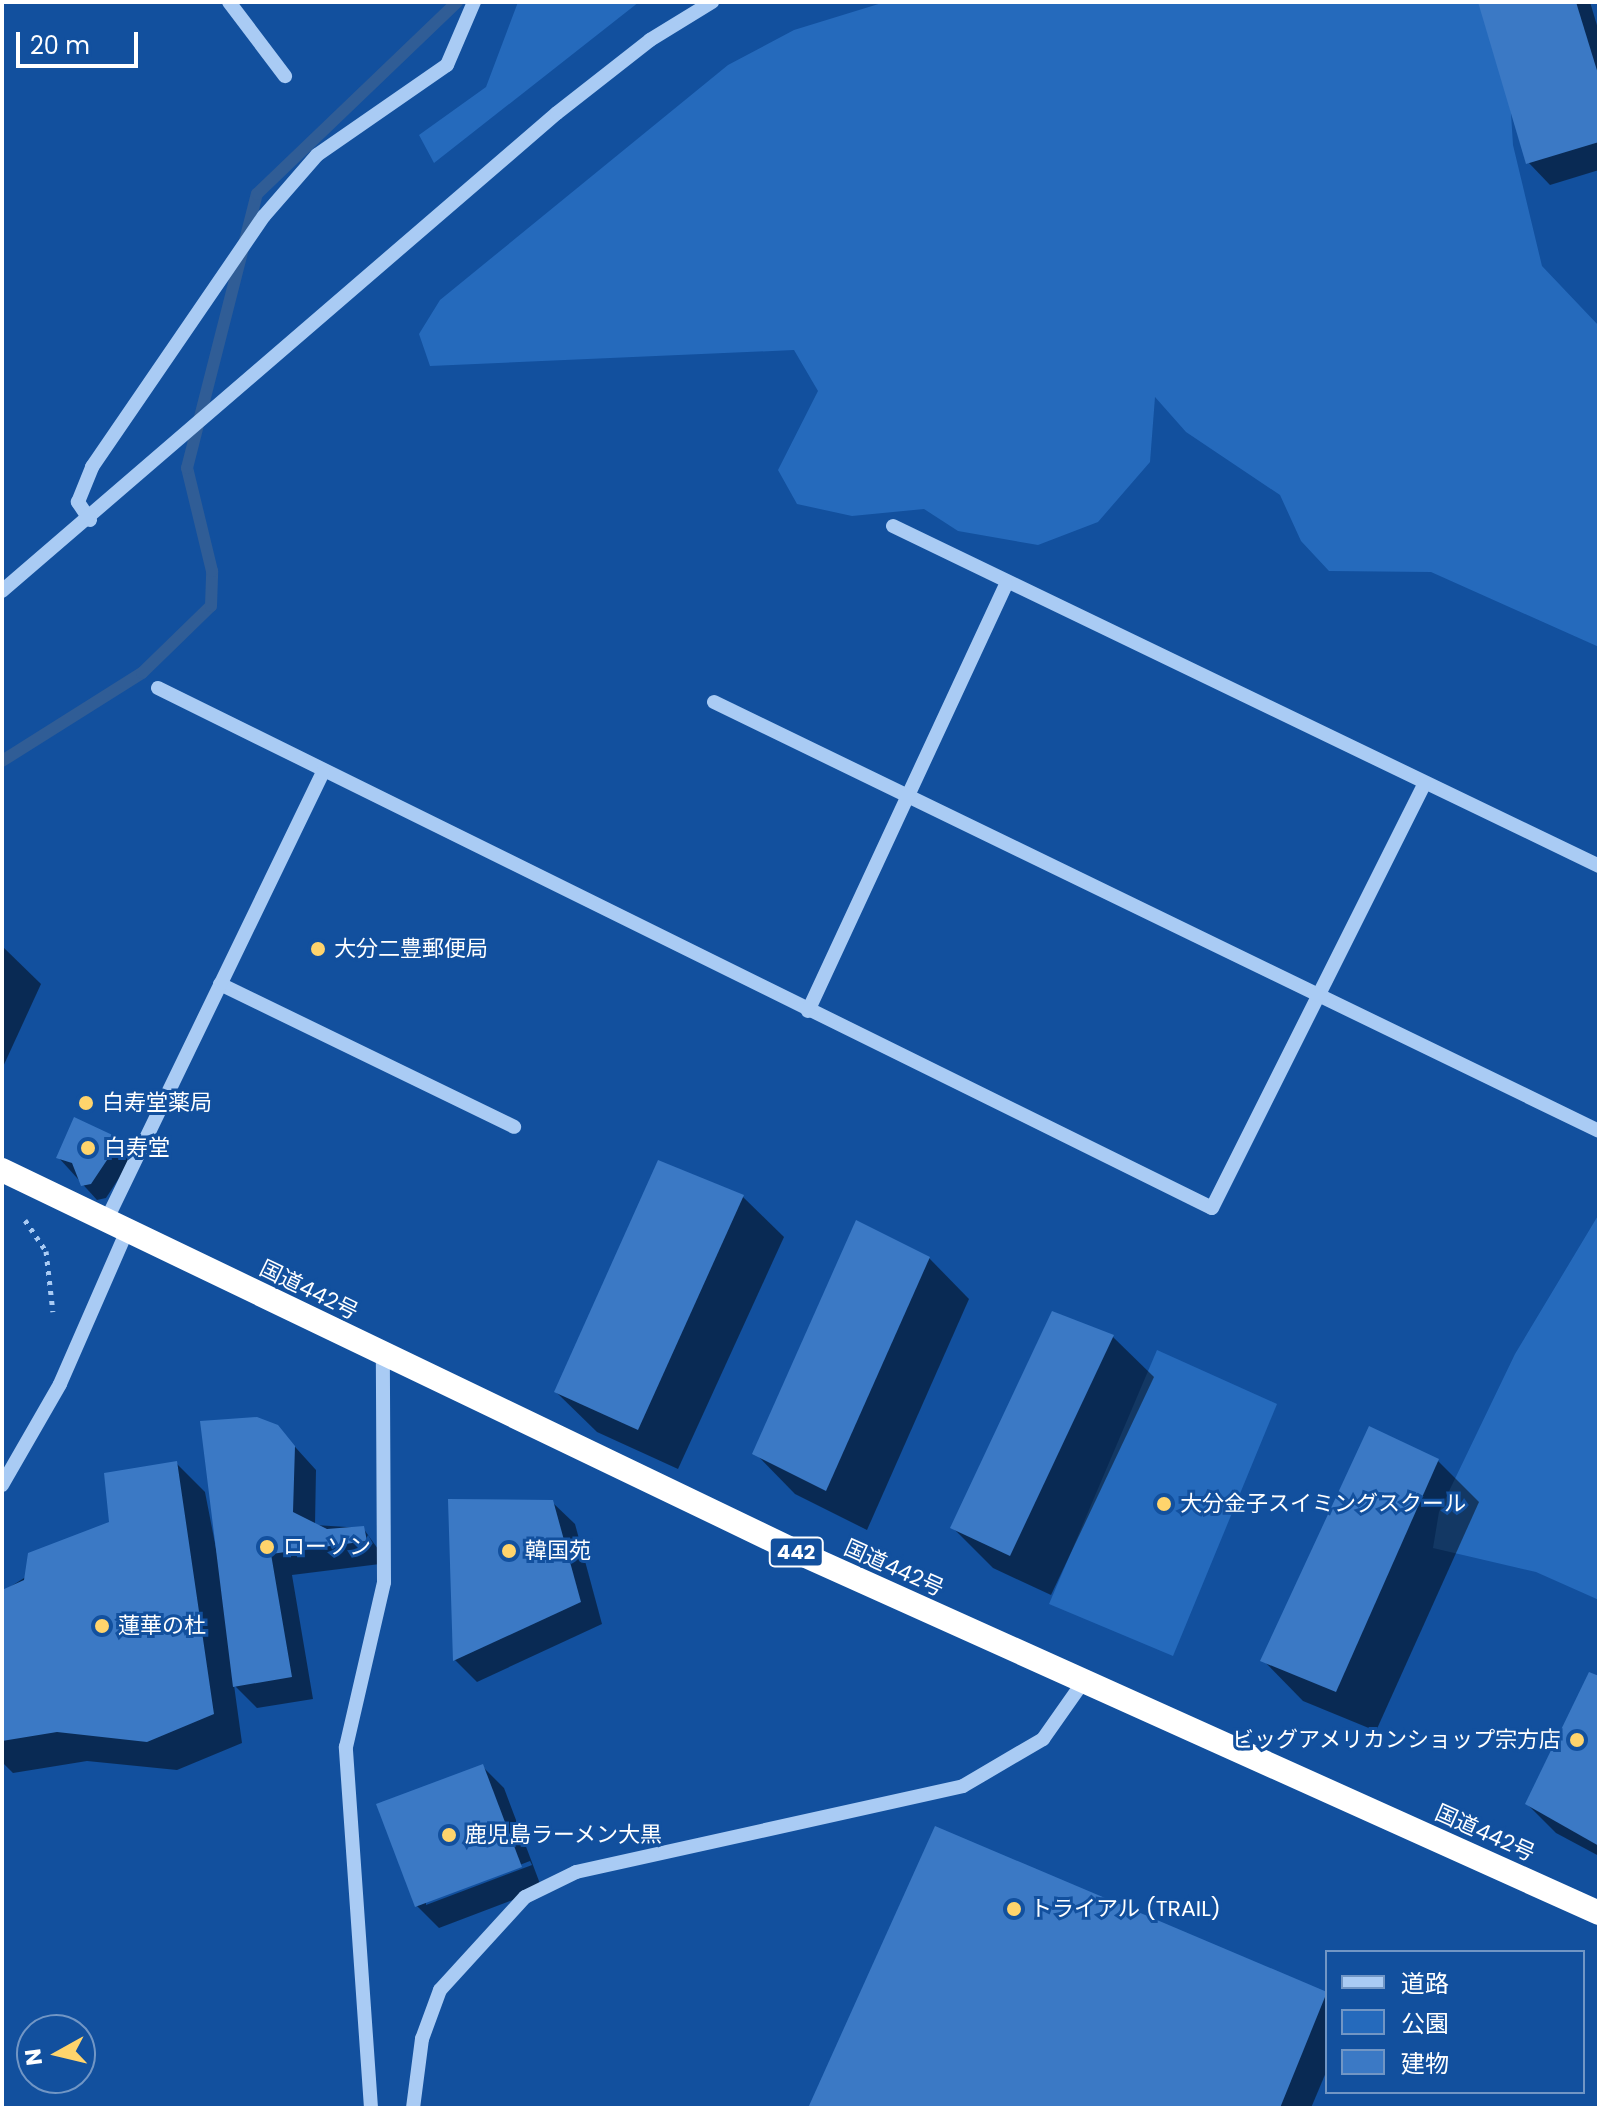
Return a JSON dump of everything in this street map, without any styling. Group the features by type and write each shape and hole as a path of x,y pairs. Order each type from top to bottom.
{"highway":[{"name":"国道442号","path":"2,1170 383,1354 1083,1682 1599,1913"}],"street":[{"path":"229,2 285,76"},
{"path":"90,520 78,502 92,467 280,194 335,140 447,65 474,2"},
{"path":"2,591 90,520 557,113 650,40 712,2"},
{"path":"893,526 1006,585 1599,866"},
{"path":"808,1011 1006,585"},
{"path":"158,688 323,773 1212,1208 1321,998 1424,785"},
{"path":"714,702 1599,1131"},
{"path":"2,1485 60,1384 116,1226 220,984 323,773"},
{"path":"220,984 514,1127"},
{"path":"371,2108 346,1747 384,1582 383,1354"},
{"path":"413,2108 422,2039 440,1990 468,1952 532,1892 576,1872 963,1786 1043,1739 1083,1682"}],"path":[{"path":"18,1213 46,1251 53,1312"}],"green space":[{"path":"518,2 639,2 434,163 419,135 486,87"},
{"path":"885,2 1504,2 1513,145 1542,266 1599,326 1599,647 1431,572 1329,571 1301,541 1280,495 1186,432 1155,397 1150,462 1098,522 1038,545 958,531 924,509 852,516 797,504 778,470 818,391 794,350 430,366 419,334 440,300 728,65 794,30"},
{"path":"1599,1214 1599,1600 1536,1572 1433,1548 1439,1512 1515,1354"},
{"name":"大分金子スイミングスクール","path":"1157,1350 1277,1404 1173,1656 1049,1604"}],"building":[{"path":"1478,2 1576,2 1599,77 1599,142 1526,164"},
{"name":"白寿堂","path":"74,1117 121,1139 91,1184 81,1186 72,1163 56,1158"},
{"path":"658,1160 744,1195 638,1430 554,1392"},
{"path":"856,1220 930,1257 826,1491 752,1454"},
{"path":"1052,1311 1114,1335 1010,1556 950,1528"},
{"name":"ローソン","path":"257,1417 278,1425 295,1446 293,1512 327,1529 364,1526 367,1541 271,1554 292,1677 233,1687 200,1421"},
{"path":"1369,1426 1439,1459 1336,1692 1260,1661"},
{"name":"蓮華の杜","path":"177,1461 214,1714 147,1742 57,1732 2,1741 2,1590 24,1580 28,1553 109,1522 104,1473"},
{"name":"韓国苑","path":"448,1499 553,1500 581,1602 453,1661"},
{"name":"ビッグアメリカンショップ宗方店","path":"1589,1672 1599,1676 1599,1846 1525,1804"},
{"name":"鹿児島ラーメン大黒","path":"483,1764 522,1867 415,1907 376,1804"},
{"name":"トライアル (TRAIL)","path":"935,1826 1325,1991 1280,2108 808,2108"}],"waterway":[{"path":"2,761 142,673 211,606 212,571 187,468 257,194 457,2"}],"place":[{"name":"大分二豊郵便局","path":"318,949"},
{"name":"白寿堂薬局","path":"86,1103"},
{"name":"白寿堂","path":"88,1148"},
{"name":"大分金子スイミングスクール","path":"1164,1504"},
{"name":"ローソン","path":"267,1547"},
{"name":"韓国苑","path":"509,1551"},
{"name":"蓮華の杜","path":"102,1626"},
{"name":"ビッグアメリカンショップ宗方店","path":"1577,1740"},
{"name":"鹿児島ラーメン大黒","path":"449,1835"},
{"name":"トライアル (TRAIL)","path":"1014,1909"}]}
